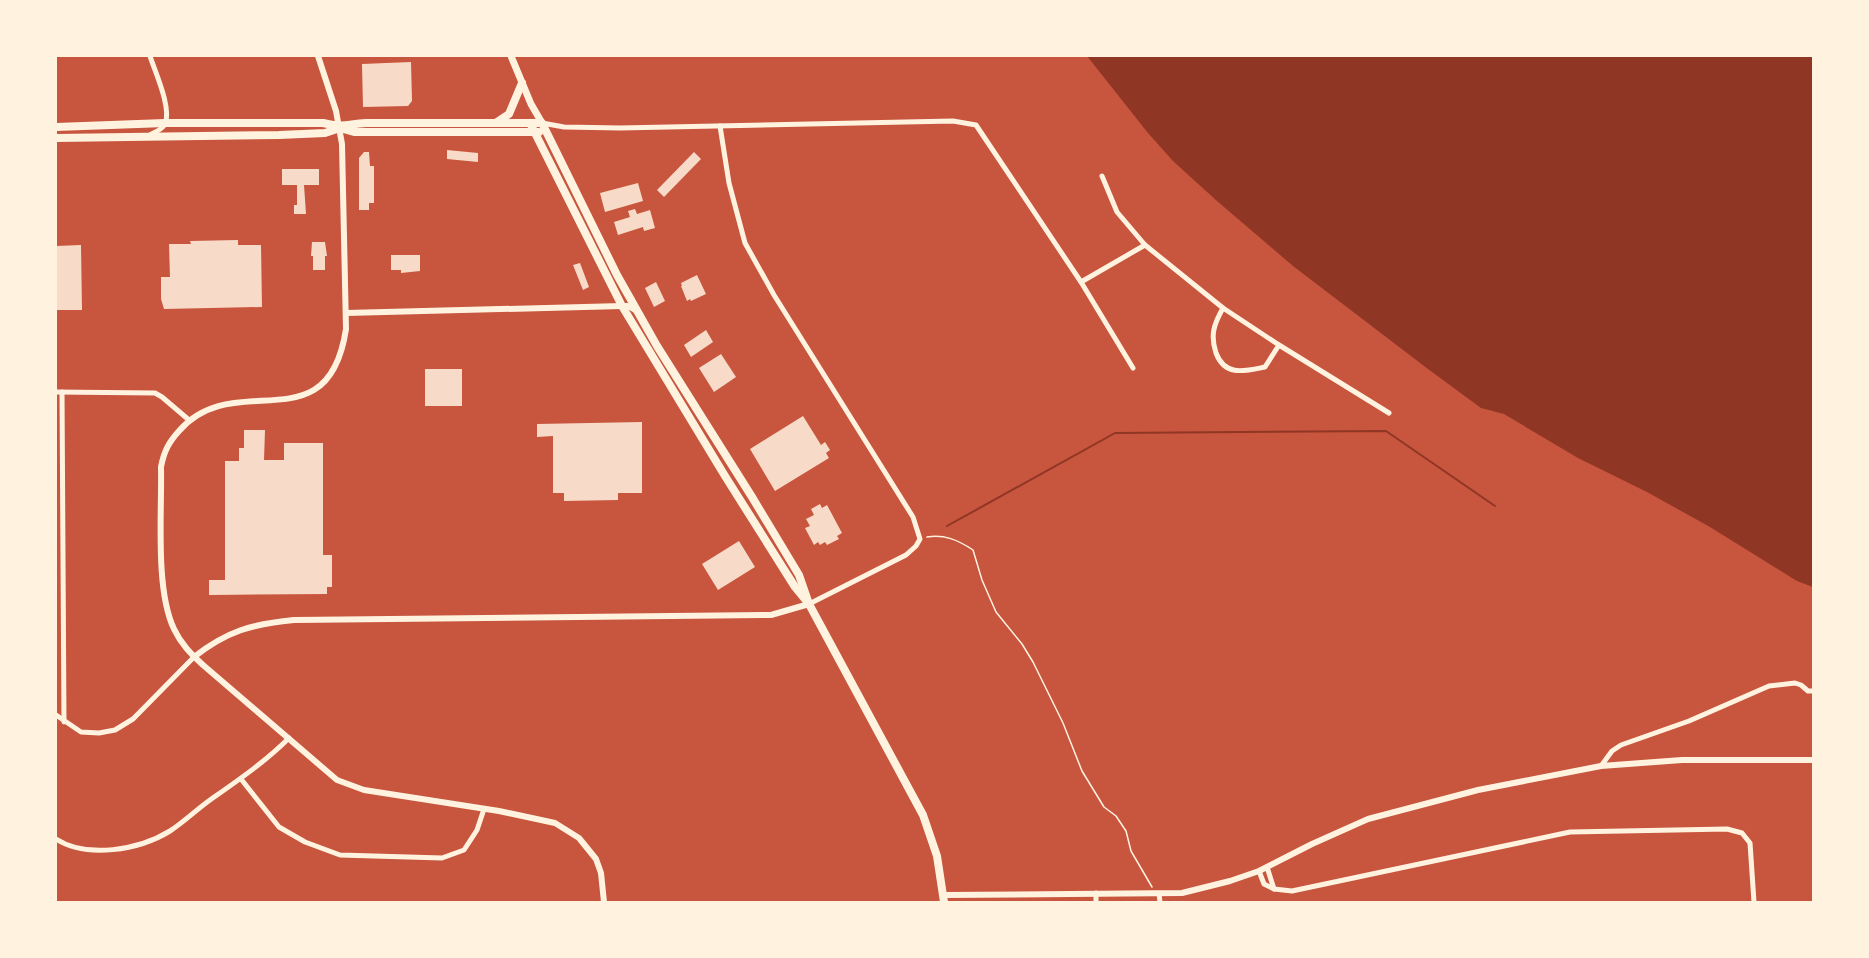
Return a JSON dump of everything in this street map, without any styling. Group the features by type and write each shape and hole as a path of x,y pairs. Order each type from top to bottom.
{"main road":[{"path":"511,56 531,104 606,254 657,346 799,575 809,604 923,815 937,856 944,899"},
{"path":"497,122 509,114 522,83"},
{"path":"531,104 530,123 622,306 725,476 795,587 809,604"},
{"path":"56,127 165,123 323,123 354,132 546,132"},
{"path":"56,138 325,133 353,124 366,123 542,123"}],"street":[{"path":"145,137 161,130 167,114 150,56"},
{"path":"318,56 340,128 342,150 346,329 341,353 330,376 322,385 297,398 219,405 189,420 169,443 162,467 162,579 164,597 174,628 194,657 337,780 355,788 555,823 579,837 596,859 601,873 604,903"},
{"path":"542,123 564,127 953,121 976,125 1081,282 1132,368"},
{"path":"56,715 63,722 81,732 99,733 115,730 134,719 194,657 219,638 264,622 771,615 809,604 906,555 920,539 913,517 774,295 745,243 729,183 720,126"},
{"path":"546,132 564,127"},
{"path":"1102,176 1117,212 1145,245 1223,308 1389,412"},
{"path":"1081,282 1145,245"},
{"path":"346,313 622,306 628,306 637,311"},
{"path":"1223,308 1213,326 1212,342 1220,364 1225,368 1244,372 1265,367 1279,345"},
{"path":"63,722 59,392 155,393 189,420"},
{"path":"1601,766 1604,759 1621,745 1689,721 1769,686 1795,683 1808,692 1814,691"},
{"path":"56,839 64,844 84,848 123,848 167,832 241,779 289,738"},
{"path":"944,899 1193,892 1259,872 1312,844 1368,819 1478,790 1601,766 1682,760 1814,760"},
{"path":"241,779 279,827 305,842 340,855 442,858 464,850 482,820 483,809"},
{"path":"1259,872 1264,884 1274,889 1292,891 1570,832 1727,829 1742,833 1749,843 1754,903"},
{"path":"1267,867 1274,889"},
{"path":"1096,893 1096,903"},
{"path":"1156,894 1160,903"}],"path":[{"path":"920,539 934,536 952,538 973,550 982,580 996,612 1022,644 1033,662 1063,723 1082,771 1104,807 1116,816 1126,831 1131,851 1156,894"}],"shaded area":[{"path":"1087,56 1813,56 1813,587 1797,581 1710,527 1647,492 1578,458 1504,414 1481,408 1293,266 1217,201 1173,161"}],"building":[{"path":"411,62 412,101 408,106 363,107 362,64"},
{"path":"447,150 478,153 478,162 447,159"},
{"path":"364,152 369,152 370,166 374,166 374,203 369,203 369,210 359,210 359,158"},
{"path":"694,152 701,159 664,197 657,190"},
{"path":"282,169 319,169 319,185 304,185 306,214 294,214 294,205 297,205 297,185 282,185"},
{"path":"638,183 643,201 605,212 600,193"},
{"path":"635,209 637,214 650,210 655,228 644,231 643,227 618,235 614,222 630,217 628,211"},
{"path":"238,240 238,245 261,245 262,307 164,309 161,299 161,277 170,277 169,244"},
{"path":"312,242 325,242 327,256 325,256 325,270 313,270"},
{"path":"81,245 82,310 56,310 56,246"},
{"path":"391,255 420,255 420,271 401,273 401,270 391,270"},
{"path":"580,263 589,287 583,290 573,265"},
{"path":"697,275 706,294 687,301 681,283"},
{"path":"656,282 665,301 654,307 645,288"},
{"path":"706,330 713,342 691,357 684,345"},
{"path":"721,354 736,377 714,392 699,368"},
{"path":"425,369 462,369 462,406 425,406"},
{"path":"803,416 821,445 825,442 830,450 826,453 829,458 775,491 750,449"},
{"path":"642,422 642,493 618,493 618,500 564,501 564,493 553,493 553,436 537,437 537,424"},
{"path":"244,430 265,430 264,460 284,460 284,443 323,443 323,555 332,555 332,587 327,587 327,594 209,595 209,580 225,580 225,461 239,461 239,448 244,448"},
{"path":"820,504 822,508 827,505 842,533 837,536 839,539 827,545 825,542 820,545 818,542 814,545 805,528 810,526 806,519 814,515 811,509"},
{"path":"739,541 755,567 718,590 702,564"}],"waterway":[{"path":"947,526 1115,433 1386,431 1495,506"}]}
